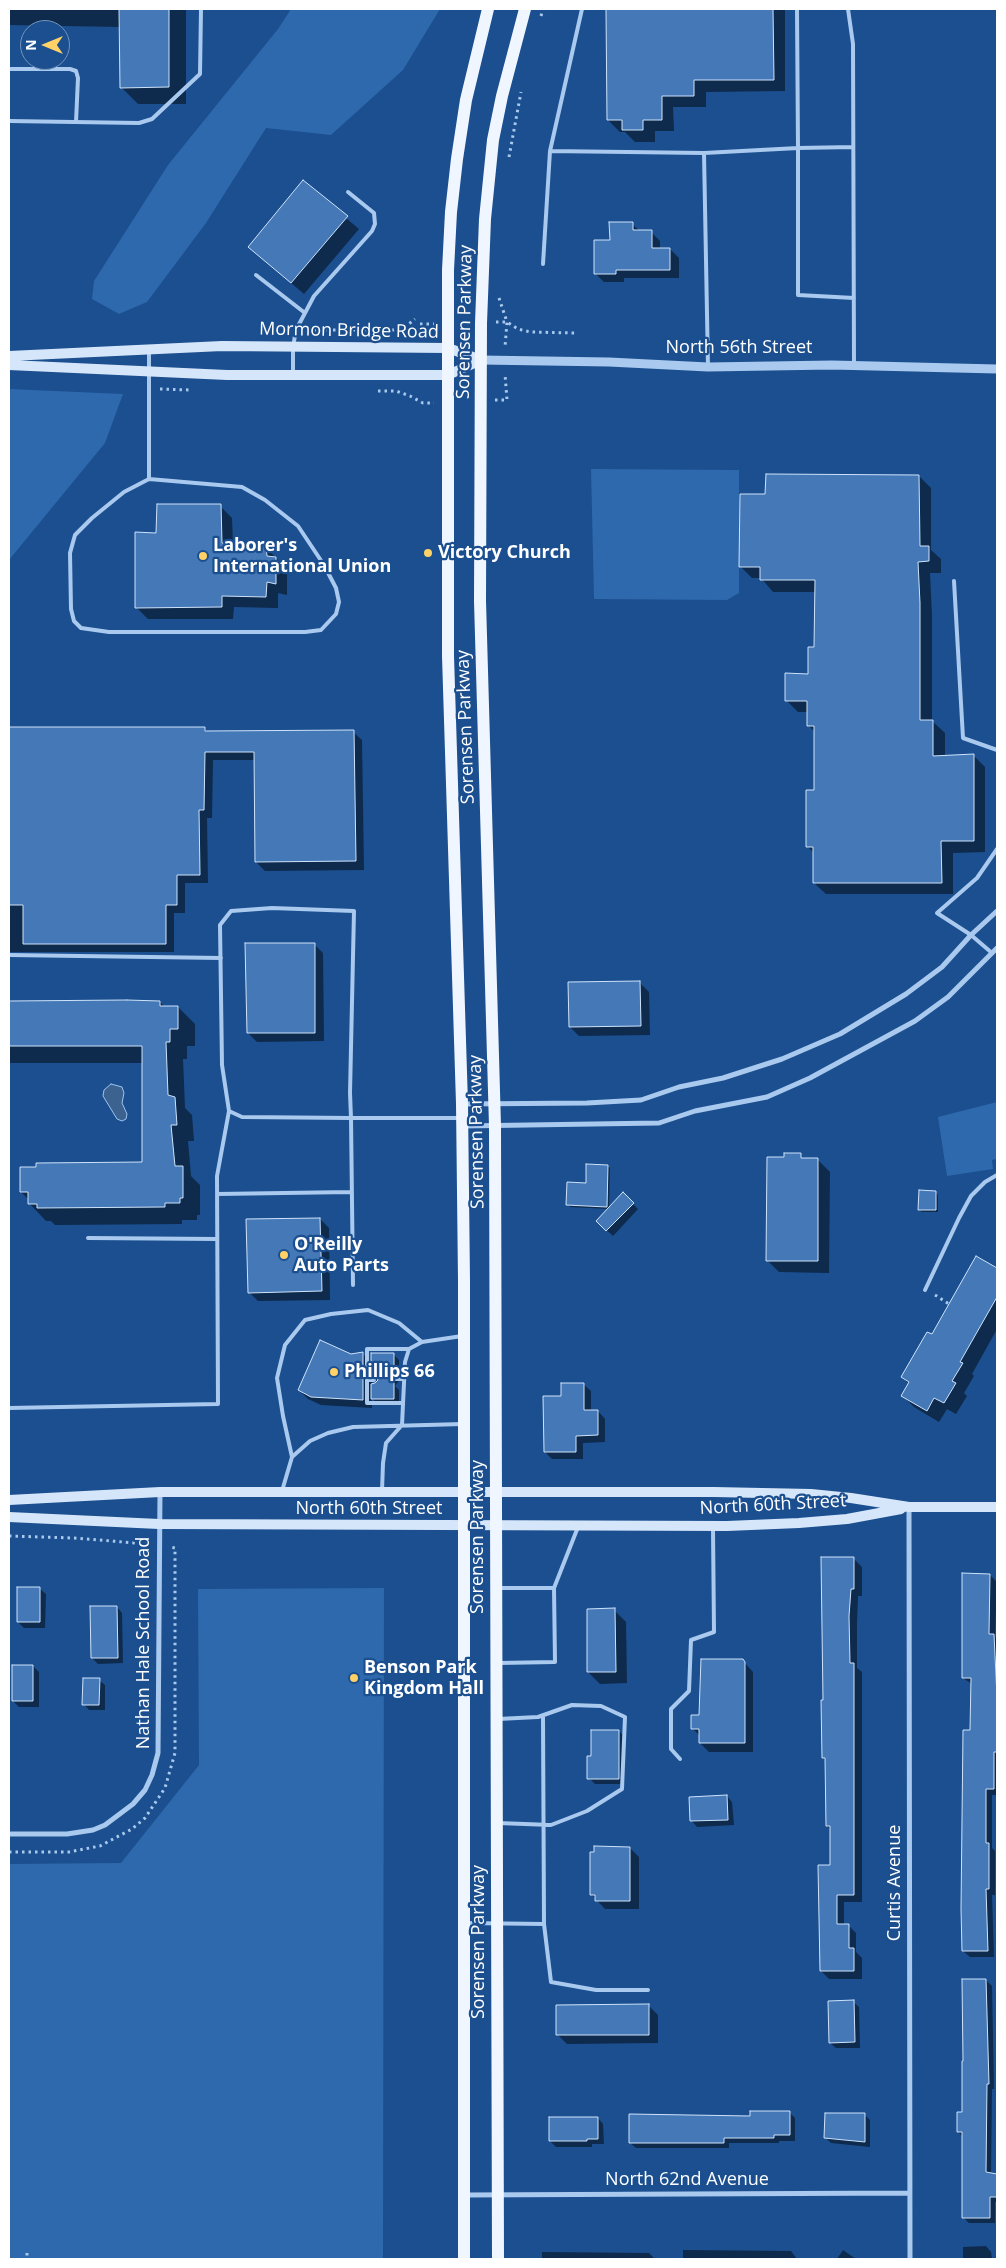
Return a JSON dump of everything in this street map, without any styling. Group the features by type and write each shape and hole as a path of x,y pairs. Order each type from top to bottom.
{"main road":[{"name":"Sorensen Parkway","path":"464,2259 464,1336 462,1104 448,656 448,348 450,222 456,168 466,100 488,9"},
{"name":"Sorensen Parkway","path":"498,2259 495,1104 480,601 481,360 488,178 502,96 525,9"},
{"name":"Mormon Bridge Road","path":"9,356 222,346 448,348 481,360"},
{"path":"9,365 149,372 448,376 481,360"},
{"name":"North 60th Street","path":"9,1500 160,1492 464,1491 811,1494 909,1507 997,1507"},
{"name":"North 60th Street","path":"9,1517 159,1524 712,1526 799,1523 847,1519 909,1507"}],"street":[{"name":"North 56th Street","path":"481,360 609,362 708,367 854,366 997,369"},
{"path":"462,1104 641,1100 679,1086 723,1078 782,1060 840,1034 906,994 942,967 971,935 997,911"},
{"path":"462,1122 495,1126 658,1123 695,1111 767,1097 810,1078 915,1021 948,997 997,948"},
{"name":"Nathan Hale School Road","path":"9,1834 67,1834 93,1830 105,1825 133,1804 145,1790 152,1775 158,1753 160,1492"},
{"name":"Curtis Avenue","path":"909,1507 910,2259"},
{"name":"North 62nd Avenue","path":"464,2195 910,2193"}],"lane":[{"path":"9,121 139,123 152,119 200,74 201,9"},
{"path":"543,264 550,151 582,9"},
{"path":"797,9 798,295 854,298"},
{"path":"848,9 853,44 854,366"},
{"path":"9,69 70,69 76,71 78,78 76,122"},
{"path":"550,151 704,153 853,147"},
{"path":"704,153 708,367"},
{"path":"293,375 293,347 296,330 314,296 372,231 375,224 374,213 348,192"},
{"path":"256,275 305,313"},
{"path":"149,349 149,479"},
{"path":"149,479 242,487 265,500 298,526 324,565 336,588 339,602 336,614 321,630 305,632 109,632 81,628 74,621 71,609 70,553 75,534 124,492 149,479"},
{"path":"954,581 963,738 997,750"},
{"path":"992,953 971,935 938,913 977,878 997,849"},
{"path":"9,1408 218,1404 217,1176 229,1111 222,1065 220,925 231,912 272,908 354,912 350,1093 353,1285"},
{"path":"9,955 221,958"},
{"path":"229,1111 242,1117 462,1122"},
{"path":"925,1290 959,1218 972,1196 985,1182 997,1175"},
{"path":"217,1194 351,1192"},
{"path":"88,1238 217,1238"},
{"path":"282,1491 292,1457 277,1378 284,1345 305,1320 331,1314 368,1310 399,1323 422,1342"},
{"path":"403,1403 367,1403 368,1349 409,1349 422,1342 464,1336"},
{"path":"382,1491 386,1442 402,1425 404,1362 409,1349"},
{"path":"394,1379 404,1379"},
{"path":"367,1380 374,1380"},
{"path":"292,1457 310,1441 328,1433 353,1427 464,1424"},
{"path":"496,1663 555,1662 554,1588 579,1526"},
{"path":"680,1759 671,1749 671,1709 689,1691 691,1640 714,1632 712,1526"},
{"path":"496,1588 554,1588"},
{"path":"496,1719 543,1716 572,1706 601,1706 625,1717 622,1789 588,1811 551,1825 496,1823"},
{"path":"543,1716 544,1924 551,1982 596,1990 648,1990"},
{"path":"464,1923 544,1924"}],"path":[{"path":"540,18 543,9"},
{"path":"508,159 522,90"},
{"path":"498,295 507,322 518,329 530,332 575,333"},
{"path":"925,1290 949,1304"},
{"path":"9,1536 140,1543"},
{"path":"9,1852 70,1852 100,1846 132,1829 150,1811 165,1788 176,1753 175,1548"},
{"path":"27,2253 27,2259"}],"shaded area":[{"path":"291,9 440,9 403,70 331,135 266,128 206,223 147,302 119,314 92,299 94,281 168,165 278,29"},
{"path":"9,389 123,394 105,443 9,560"},
{"path":"591,469 739,470 739,593 727,600 594,599"},
{"path":"111,1084 122,1087 124,1093 122,1103 127,1114 126,1119 122,1121 117,1119 103,1096 104,1090"},
{"path":"997,1102 997,1159 992,1160 993,1169 947,1176 938,1117"},
{"path":"384,1588 383,2259 9,2259 9,1864 121,1863 199,1765 198,1589"}],"building":[{"path":"119,9 169,9 169,87 120,88"},
{"path":"606,9 773,9 774,80 694,80 694,96 662,96 662,120 643,120 643,130 622,130 622,120 607,120"},
{"path":"303,180 348,216 291,283 248,247"},
{"path":"609,222 633,222 633,230 652,230 652,248 670,248 670,270 616,270 616,274 594,274 594,240 610,240"},
{"path":"766,474 919,475 920,546 929,546 929,561 918,562 920,720 933,720 933,756 974,754 974,841 941,841 942,883 813,883 813,847 806,847 806,790 814,790 814,726 807,726 807,701 785,701 785,673 808,674 808,647 814,647 815,580 760,580 760,567 739,567 740,494 765,494"},
{"name":"Laborer's International Union","path":"157,504 221,504 222,543 266,545 267,556 276,557 276,584 267,582 266,597 222,596 222,607 135,608 135,532 156,533"},
{"path":"9,727 205,727 205,731 354,730 356,861 255,862 254,752 205,752 204,810 199,810 200,875 177,875 177,905 166,905 166,944 23,944 23,905 9,905"},
{"path":"245,943 315,943 315,1033 247,1033"},
{"path":"640,981 641,1026 569,1027 568,982"},
{"path":"9,1001 160,1001 160,1006 178,1006 178,1029 170,1029 170,1042 166,1042 168,1095 175,1097 177,1125 171,1125 175,1166 183,1166 183,1198 180,1198 180,1203 165,1203 165,1207 37,1208 37,1204 28,1204 28,1192 20,1192 20,1167 36,1167 36,1163 142,1162 142,1046 9,1046"},
{"path":"784,1153 801,1153 801,1158 818,1158 818,1261 766,1261 767,1157 784,1157"},
{"path":"586,1164 608,1165 607,1207 566,1205 567,1182 586,1183"},
{"path":"919,1190 936,1191 936,1210 918,1210"},
{"path":"623,1192 634,1203 606,1231 596,1221"},
{"name":"O'Reilly Auto Parts","path":"320,1218 322,1291 248,1293 246,1219"},
{"path":"976,1256 997,1268 997,1297 960,1362 963,1363 952,1381 956,1383 944,1403 934,1398 927,1411 901,1396 909,1382 901,1377 927,1332 932,1334"},
{"name":"Phillips 66","path":"320,1340 351,1354 363,1352 363,1400 311,1397 298,1390"},
{"path":"371,1353 394,1353 394,1375 390,1379 394,1383 394,1399 371,1399 371,1384 378,1380 376,1377 371,1376"},
{"path":"561,1383 584,1383 584,1410 598,1410 598,1435 576,1436 576,1452 544,1452 543,1396 561,1396"},
{"path":"821,1557 854,1557 854,1589 851,1589 849,1616 850,1663 854,1663 854,1895 837,1895 837,1924 849,1924 849,1948 854,1948 854,1971 820,1971 818,1865 830,1865 830,1826 826,1826 825,1758 822,1758"},
{"path":"962,1573 990,1574 989,1634 994,1634 997,1752 994,1752 994,1789 986,1789 986,1843 989,1843 989,1889 986,1889 988,1951 962,1951 963,1730 970,1730 971,1678 962,1678"},
{"path":"17,1587 40,1587 40,1622 17,1622"},
{"path":"90,1606 117,1606 118,1658 91,1658"},
{"path":"615,1608 616,1672 587,1672 587,1609"},
{"path":"701,1659 743,1659 745,1662 745,1743 699,1743 699,1729 691,1729 691,1715 699,1715"},
{"path":"12,1665 33,1665 33,1701 12,1701"},
{"path":"83,1678 100,1678 99,1705 82,1705"},
{"path":"591,1730 619,1730 619,1779 587,1779 587,1756 591,1756"},
{"path":"727,1795 728,1820 690,1821 689,1797"},
{"path":"594,1846 630,1847 630,1901 595,1901 595,1895 590,1895 590,1852 594,1852"},
{"path":"962,1979 986,1979 989,2084 987,2084 986,2172 997,2174 997,2197 990,2197 990,2218 962,2218 962,2132 957,2132 957,2112 962,2112"},
{"path":"854,2000 855,2042 829,2043 828,2001"},
{"path":"649,2004 649,2035 556,2035 556,2005"},
{"path":"750,2111 790,2111 790,2135 774,2135 774,2138 724,2138 724,2143 629,2143 629,2114 750,2116"},
{"path":"825,2113 865,2113 865,2142 824,2138"},
{"path":"549,2117 598,2117 598,2139 587,2139 587,2141 549,2141"}],"place":[{"name":"Victory Church","path":"428,553"},
{"name":"Laborer's International Union","path":"203,556"},
{"name":"O'Reilly Auto Parts","path":"284,1255"},
{"name":"Phillips 66","path":"334,1372"},
{"name":"Benson Park Kingdom Hall","path":"354,1678"}]}
